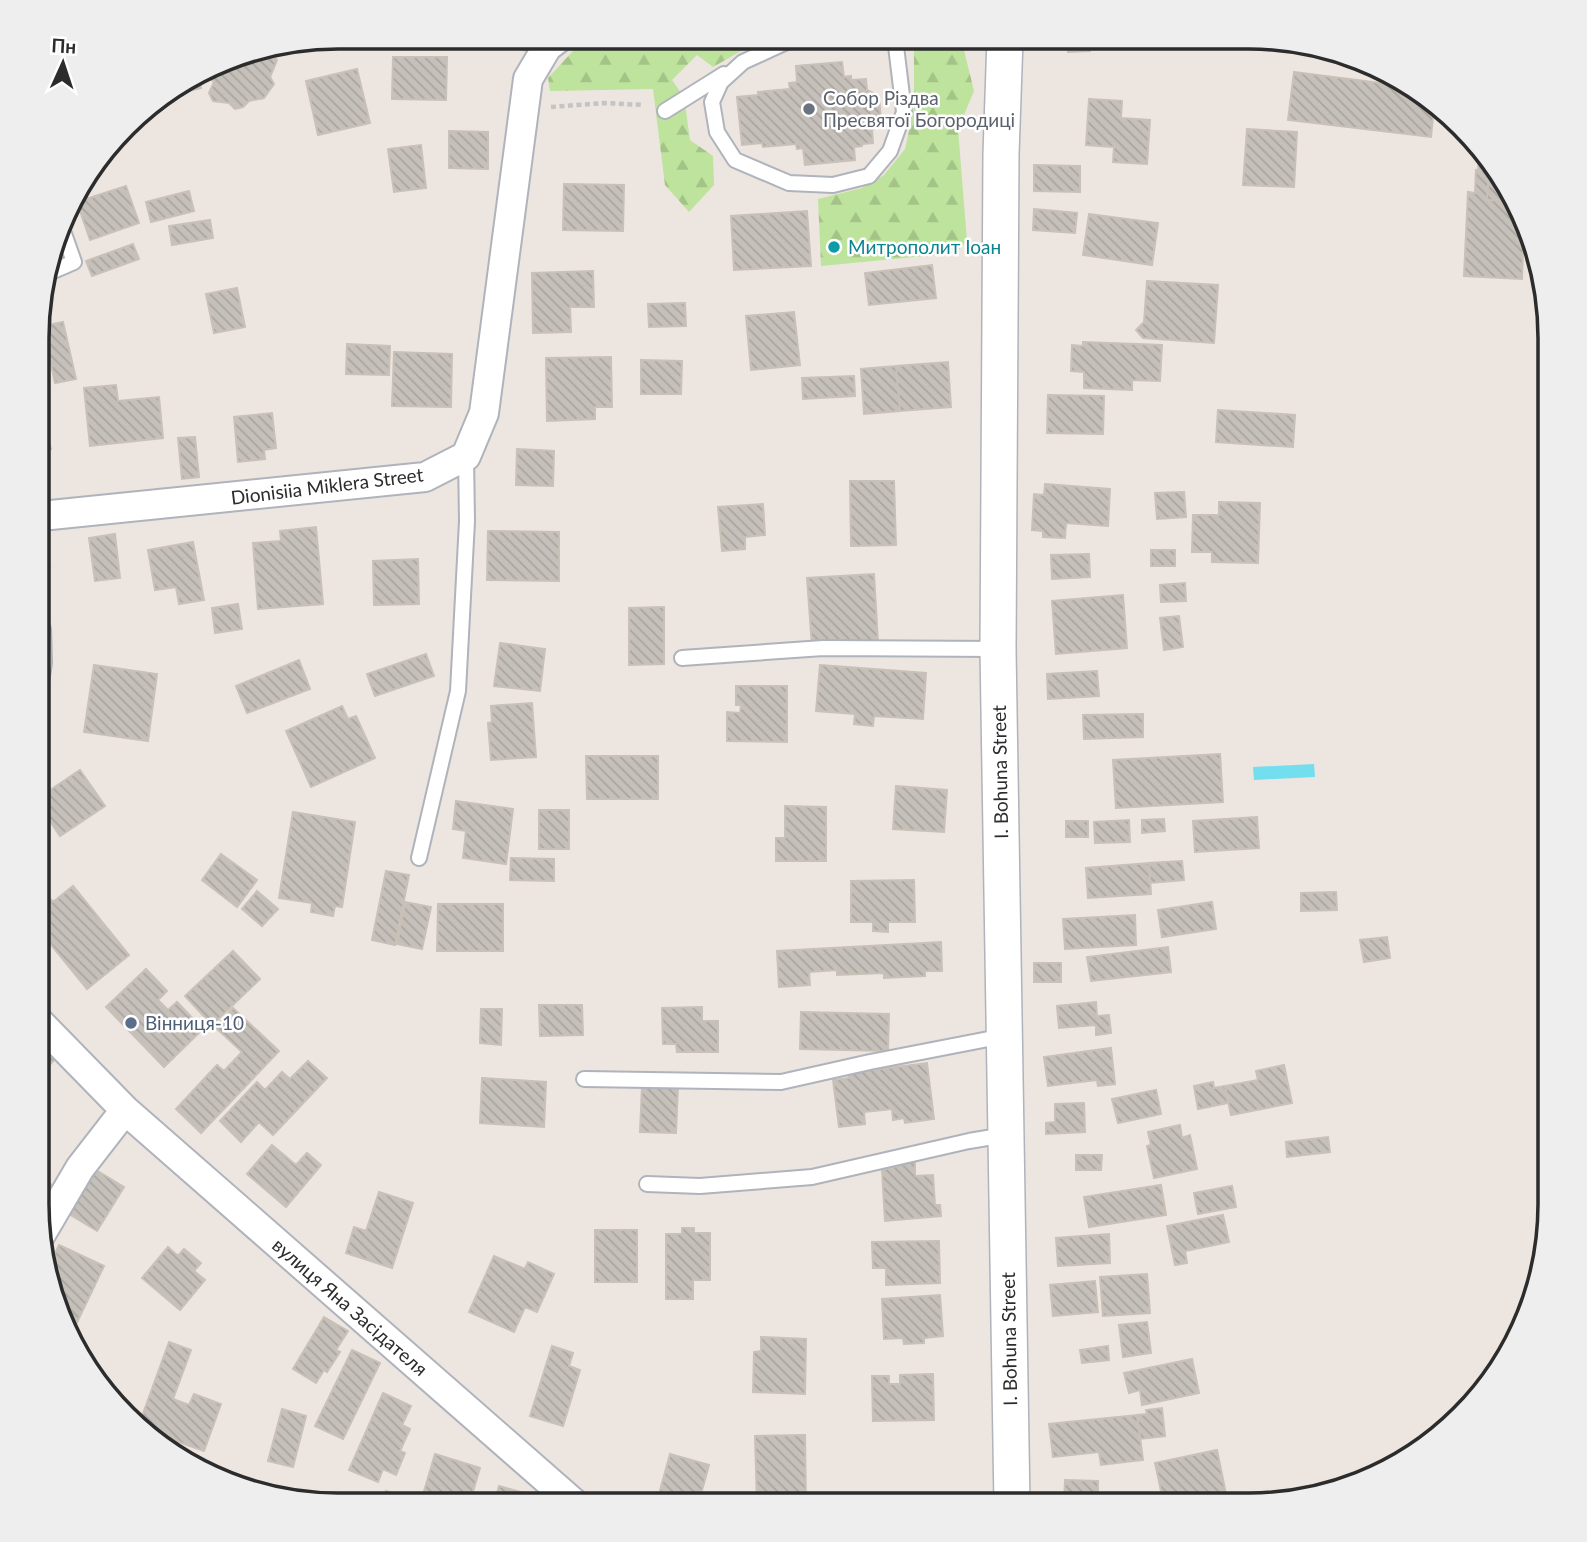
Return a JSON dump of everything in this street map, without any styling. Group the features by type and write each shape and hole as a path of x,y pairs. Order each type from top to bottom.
{"street":[{"path":"466,456 484,413 528,79 549,49"},
{"name":"I. Bohuna Street","path":"1004,49 998,649 1012,1493"},
{"name":"Dionisiia Miklera Street","path":"49,515 425,477 466,456"},
{"name":"вулиця Яна Засідателя","path":"49,1032 125,1110 562,1493"},
{"path":"50,1220 80,1168 125,1110"}],"lane":[{"path":"665,111 743,62 771,49"},
{"path":"743,62 721,82 712,102 717,132 735,160 789,183 833,185 869,176 890,151 904,112 896,49"},
{"path":"58,269 74,262 66,240"},
{"path":"418,858 458,691 467,521 466,456"},
{"path":"682,658 823,648 998,649"},
{"path":"584,1079 781,1082 1004,1036"},
{"path":"647,1184 700,1186 812,1177 1006,1134"}],"path":[{"path":"545,108 604,103 650,106 665,111"}],"green space":[{"path":"575,49 744,49 713,67 697,55 672,80 684,97 690,140 713,156 714,185 689,212 665,185 653,89 550,91 548,78"},
{"path":"914,49 964,49 974,91 958,129 967,241 956,253 821,266 818,199 862,188 884,175 905,149 914,107"}],"water":[{"path":"1314,764 1315,777 1254,780 1253,767"}],"building":[{"path":"1068,49 1090,51 1068,52"},
{"path":"273,57 277,60 270,77 274,84 264,98 249,101 243,107 235,109 229,103 213,101 209,93 214,82 210,79 245,64"},
{"path":"393,57 447,57 446,100 392,99"},
{"name":"Собор Різдва Пресвятої Богородиці","path":"842,62 844,77 851,76 851,80 866,79 867,90 879,96 881,121 872,130 873,143 854,147 855,160 805,165 803,148 797,149 796,144 763,147 762,143 742,145 737,97 790,89 789,83 797,82 796,66"},
{"path":"357,69 370,123 318,135 306,81"},
{"path":"1294,72 1386,84 1433,116 1431,137 1288,120"},
{"path":"1089,99 1122,101 1121,118 1150,120 1147,164 1113,162 1114,147 1086,145"},
{"path":"1247,129 1297,132 1294,187 1243,185"},
{"path":"449,131 488,132 488,169 449,168"},
{"path":"421,145 426,188 394,192 388,149"},
{"path":"1034,165 1080,166 1080,192 1034,191"},
{"path":"1476,170 1484,170 1489,176 1487,200 1503,201 1523,245 1522,279 1464,276 1468,192 1475,193"},
{"path":"1489,176 1503,201 1487,200"},
{"path":"564,184 624,185 623,231 563,230"},
{"path":"126,186 139,223 90,240 79,209 85,200"},
{"path":"189,191 194,211 151,222 146,202"},
{"path":"1034,209 1077,213 1075,233 1033,230"},
{"path":"807,211 811,266 734,270 731,216"},
{"path":"1089,214 1158,223 1152,265 1083,255"},
{"path":"210,220 213,238 172,245 169,226"},
{"path":"133,244 139,259 92,276 86,261"},
{"path":"932,265 936,298 869,305 865,273"},
{"path":"593,271 594,307 570,307 571,332 533,333 532,273"},
{"path":"1147,281 1218,285 1214,343 1143,338 1136,330 1144,322"},
{"path":"237,288 245,327 214,333 206,294"},
{"path":"685,303 686,326 649,327 648,304"},
{"path":"794,312 800,365 751,370 746,316"},
{"path":"63,322 76,379 55,383 49,354 50,325"},
{"path":"1083,342 1162,345 1160,381 1132,380 1132,390 1084,388 1084,372 1071,371 1072,345 1083,346"},
{"path":"347,344 390,346 389,375 346,374"},
{"path":"394,352 452,354 451,407 392,406"},
{"path":"611,357 612,407 595,407 595,419 547,421 546,358"},
{"path":"641,360 682,361 681,394 641,394"},
{"path":"948,362 951,407 900,411 896,366"},
{"path":"896,366 900,411 864,414 861,369"},
{"path":"854,376 855,396 803,399 802,378"},
{"path":"116,385 118,401 159,397 163,438 90,446 84,388"},
{"path":"1048,395 1104,396 1103,434 1047,433"},
{"path":"1218,410 1295,415 1293,447 1216,442"},
{"path":"272,413 276,448 264,450 265,459 238,462 234,417"},
{"path":"195,437 199,477 182,479 178,438"},
{"path":"517,449 554,451 553,486 516,485"},
{"path":"850,481 894,481 896,545 851,546"},
{"path":"1045,484 1110,489 1108,526 1066,523 1065,538 1043,537 1043,531 1032,530 1034,494 1044,495"},
{"path":"1184,492 1186,517 1157,519 1155,493"},
{"path":"1219,502 1260,503 1258,563 1212,562 1212,552 1192,552 1193,515 1219,515"},
{"path":"763,504 765,535 745,537 745,549 722,551 718,507"},
{"path":"316,527 323,604 258,609 253,543 281,541 280,531"},
{"path":"488,531 559,532 559,581 487,580"},
{"path":"115,534 120,578 95,581 89,538"},
{"path":"193,542 204,600 179,604 176,587 155,590 148,550"},
{"path":"1151,550 1175,550 1175,566 1151,566"},
{"path":"1089,554 1090,577 1052,579 1051,555"},
{"path":"418,559 419,604 374,605 373,561"},
{"path":"874,574 878,642 812,646 807,578"},
{"path":"1185,583 1186,601 1161,602 1160,585"},
{"path":"1123,595 1127,648 1056,654 1052,601"},
{"path":"238,604 242,629 215,633 212,608"},
{"path":"664,607 664,664 629,665 629,608"},
{"path":"1179,616 1183,647 1164,650 1160,618"},
{"path":"500,643 545,649 540,691 494,686"},
{"path":"426,654 434,676 375,696 367,674"},
{"path":"299,660 310,689 247,713 236,686"},
{"path":"94,665 157,674 148,741 84,732"},
{"path":"820,665 926,673 923,719 874,716 873,726 854,724 855,714 816,711"},
{"path":"1097,671 1099,696 1048,699 1047,674"},
{"path":"736,686 787,686 787,742 727,741 727,712 740,713 741,705 736,705"},
{"path":"532,703 536,757 491,760 488,723 492,722 491,706"},
{"path":"342,706 348,719 356,716 375,758 311,787 286,731"},
{"path":"1143,714 1143,737 1084,739 1083,715"},
{"path":"1220,754 1223,802 1116,808 1113,760"},
{"path":"586,756 658,756 658,799 587,799"},
{"path":"80,770 105,806 60,836 49,820 49,791"},
{"path":"896,786 947,790 944,832 893,829"},
{"path":"456,801 513,809 506,864 463,858 466,831 453,829"},
{"path":"785,806 826,807 826,861 776,861 776,838 785,838"},
{"path":"539,810 569,810 569,849 539,849"},
{"path":"293,812 355,822 342,907 335,906 333,916 311,912 312,903 279,898"},
{"path":"1257,817 1259,848 1195,852 1193,821"},
{"path":"1164,819 1165,831 1142,833 1142,820"},
{"path":"1129,820 1130,842 1095,843 1094,822"},
{"path":"1066,821 1088,821 1088,837 1066,837"},
{"path":"221,854 257,880 237,907 202,880"},
{"path":"511,858 554,859 554,881 510,880"},
{"path":"1182,861 1184,880 1150,883 1149,863"},
{"path":"1149,863 1151,894 1088,898 1086,868"},
{"path":"386,871 409,875 395,945 372,940"},
{"path":"914,880 915,922 888,922 888,932 873,931 873,922 851,922 851,881"},
{"path":"73,886 129,955 87,989 49,942 49,897 53,902"},
{"path":"257,891 278,909 262,926 242,909"},
{"path":"1336,892 1337,910 1301,911 1301,893"},
{"path":"405,902 431,907 422,949 397,944"},
{"path":"1212,902 1216,929 1162,937 1158,910"},
{"path":"438,904 503,904 503,951 437,951"},
{"path":"1135,915 1136,945 1065,949 1063,919"},
{"path":"1387,937 1390,958 1364,962 1360,940"},
{"path":"941,942 942,971 925,971 925,976 884,978 884,973 837,975 837,970 809,972 810,985 779,987 777,951"},
{"path":"1168,947 1171,972 1091,981 1087,957"},
{"path":"233,951 260,979 212,1025 185,996"},
{"path":"1034,963 1061,963 1061,982 1034,982"},
{"path":"146,969 167,991 158,1000 168,1010 177,1002 203,1029 164,1067 106,1007"},
{"path":"1096,1002 1097,1016 1109,1015 1111,1033 1096,1035 1096,1025 1059,1028 1057,1006"},
{"path":"539,1005 582,1005 583,1035 540,1036"},
{"path":"702,1007 702,1021 718,1021 718,1052 677,1052 676,1044 663,1044 662,1008"},
{"path":"233,1008 279,1051 201,1133 176,1109 217,1065 224,1071 242,1052 215,1027"},
{"path":"481,1009 502,1009 501,1045 480,1043"},
{"path":"801,1012 889,1014 888,1051 800,1049"},
{"path":"1111,1048 1115,1084 1098,1086 1097,1080 1048,1086 1044,1057"},
{"path":"49,1049 57,1057 49,1065"},
{"path":"308,1061 327,1078 273,1135 259,1122 241,1142 220,1121 257,1082 265,1090 282,1072 290,1079"},
{"path":"927,1063 934,1119 905,1123 904,1118 893,1120 892,1109 864,1112 865,1124 839,1127 833,1080 849,1078 848,1073"},
{"path":"1284,1065 1292,1103 1231,1115 1225,1086 1258,1080 1256,1071"},
{"path":"482,1078 546,1082 544,1127 480,1123"},
{"path":"1213,1082 1214,1088 1225,1086 1228,1103 1198,1109 1194,1086"},
{"path":"642,1085 678,1087 676,1133 640,1132"},
{"path":"1156,1090 1161,1114 1118,1123 1112,1099"},
{"path":"1084,1103 1085,1132 1046,1134 1046,1123 1055,1122 1055,1104"},
{"path":"1180,1125 1182,1138 1190,1135 1197,1169 1154,1178 1147,1146 1151,1145 1148,1132"},
{"path":"1328,1137 1330,1152 1287,1157 1286,1142"},
{"path":"272,1145 296,1165 307,1153 321,1165 286,1207 247,1174"},
{"path":"1076,1155 1102,1155 1101,1170 1076,1170"},
{"path":"915,1161 915,1176 933,1175 935,1205 940,1205 941,1216 885,1221 882,1170"},
{"path":"96,1170 124,1187 97,1231 69,1214"},
{"path":"1161,1185 1166,1215 1089,1227 1084,1197"},
{"path":"1232,1186 1236,1207 1198,1214 1194,1193"},
{"path":"379,1192 413,1203 392,1268 346,1253 354,1227 366,1231"},
{"path":"1223,1215 1229,1242 1185,1251 1187,1263 1175,1265 1167,1226"},
{"path":"682,1228 694,1228 694,1233 710,1233 710,1280 693,1280 693,1299 666,1299 666,1234 682,1234"},
{"path":"595,1230 637,1230 637,1282 595,1282"},
{"path":"1109,1234 1110,1263 1058,1266 1056,1238"},
{"path":"939,1241 940,1283 886,1285 886,1268 873,1268 872,1242"},
{"path":"59,1245 104,1266 76,1325 64,1297 54,1256"},
{"path":"168,1247 178,1256 184,1249 201,1263 194,1271 205,1280 180,1310 142,1278"},
{"path":"494,1256 525,1269 528,1262 554,1274 537,1312 525,1307 514,1332 469,1312"},
{"path":"1147,1274 1150,1313 1103,1316 1100,1277"},
{"path":"1095,1281 1098,1312 1053,1316 1050,1285"},
{"path":"940,1295 943,1336 924,1338 924,1343 904,1344 903,1338 884,1339 882,1299"},
{"path":"324,1317 348,1331 336,1350 340,1352 316,1383 293,1369"},
{"path":"1147,1322 1151,1353 1123,1357 1119,1325"},
{"path":"761,1337 806,1339 805,1394 753,1392 754,1352 761,1351"},
{"path":"169,1342 191,1350 173,1399 189,1405 194,1394 221,1404 204,1451 170,1439 142,1416"},
{"path":"552,1346 573,1353 569,1366 580,1370 563,1426 530,1416"},
{"path":"1108,1346 1109,1360 1082,1363 1080,1350"},
{"path":"352,1350 380,1363 343,1439 315,1426"},
{"path":"1192,1359 1199,1393 1142,1405 1140,1390 1129,1393 1124,1373"},
{"path":"933,1374 934,1420 873,1421 872,1376 889,1376 889,1384 900,1384 900,1375"},
{"path":"383,1393 411,1406 402,1425 410,1429 400,1451 405,1453 396,1475 383,1469 378,1482 349,1470"},
{"path":"1162,1408 1165,1436 1140,1439 1137,1415 1147,1414 1146,1410"},
{"path":"282,1409 306,1416 293,1467 268,1461"},
{"path":"1137,1415 1143,1460 1101,1465 1099,1452 1053,1457 1049,1424"},
{"path":"805,1435 806,1493 757,1493 755,1436"},
{"path":"1217,1450 1226,1493 1161,1493 1155,1463"},
{"path":"435,1454 480,1468 473,1493 424,1493"},
{"path":"670,1454 709,1465 701,1493 659,1493"},
{"path":"1065,1480 1098,1481 1098,1493 1064,1493"},
{"path":"499,1486 524,1493 497,1493"}],"place":[{"name":"Собор Різдва Пресвятої Богородиці","path":"809,109"},
{"name":"Митрополит Іоан","path":"834,247"},
{"name":"Вінниця-10","path":"131,1023"}]}
